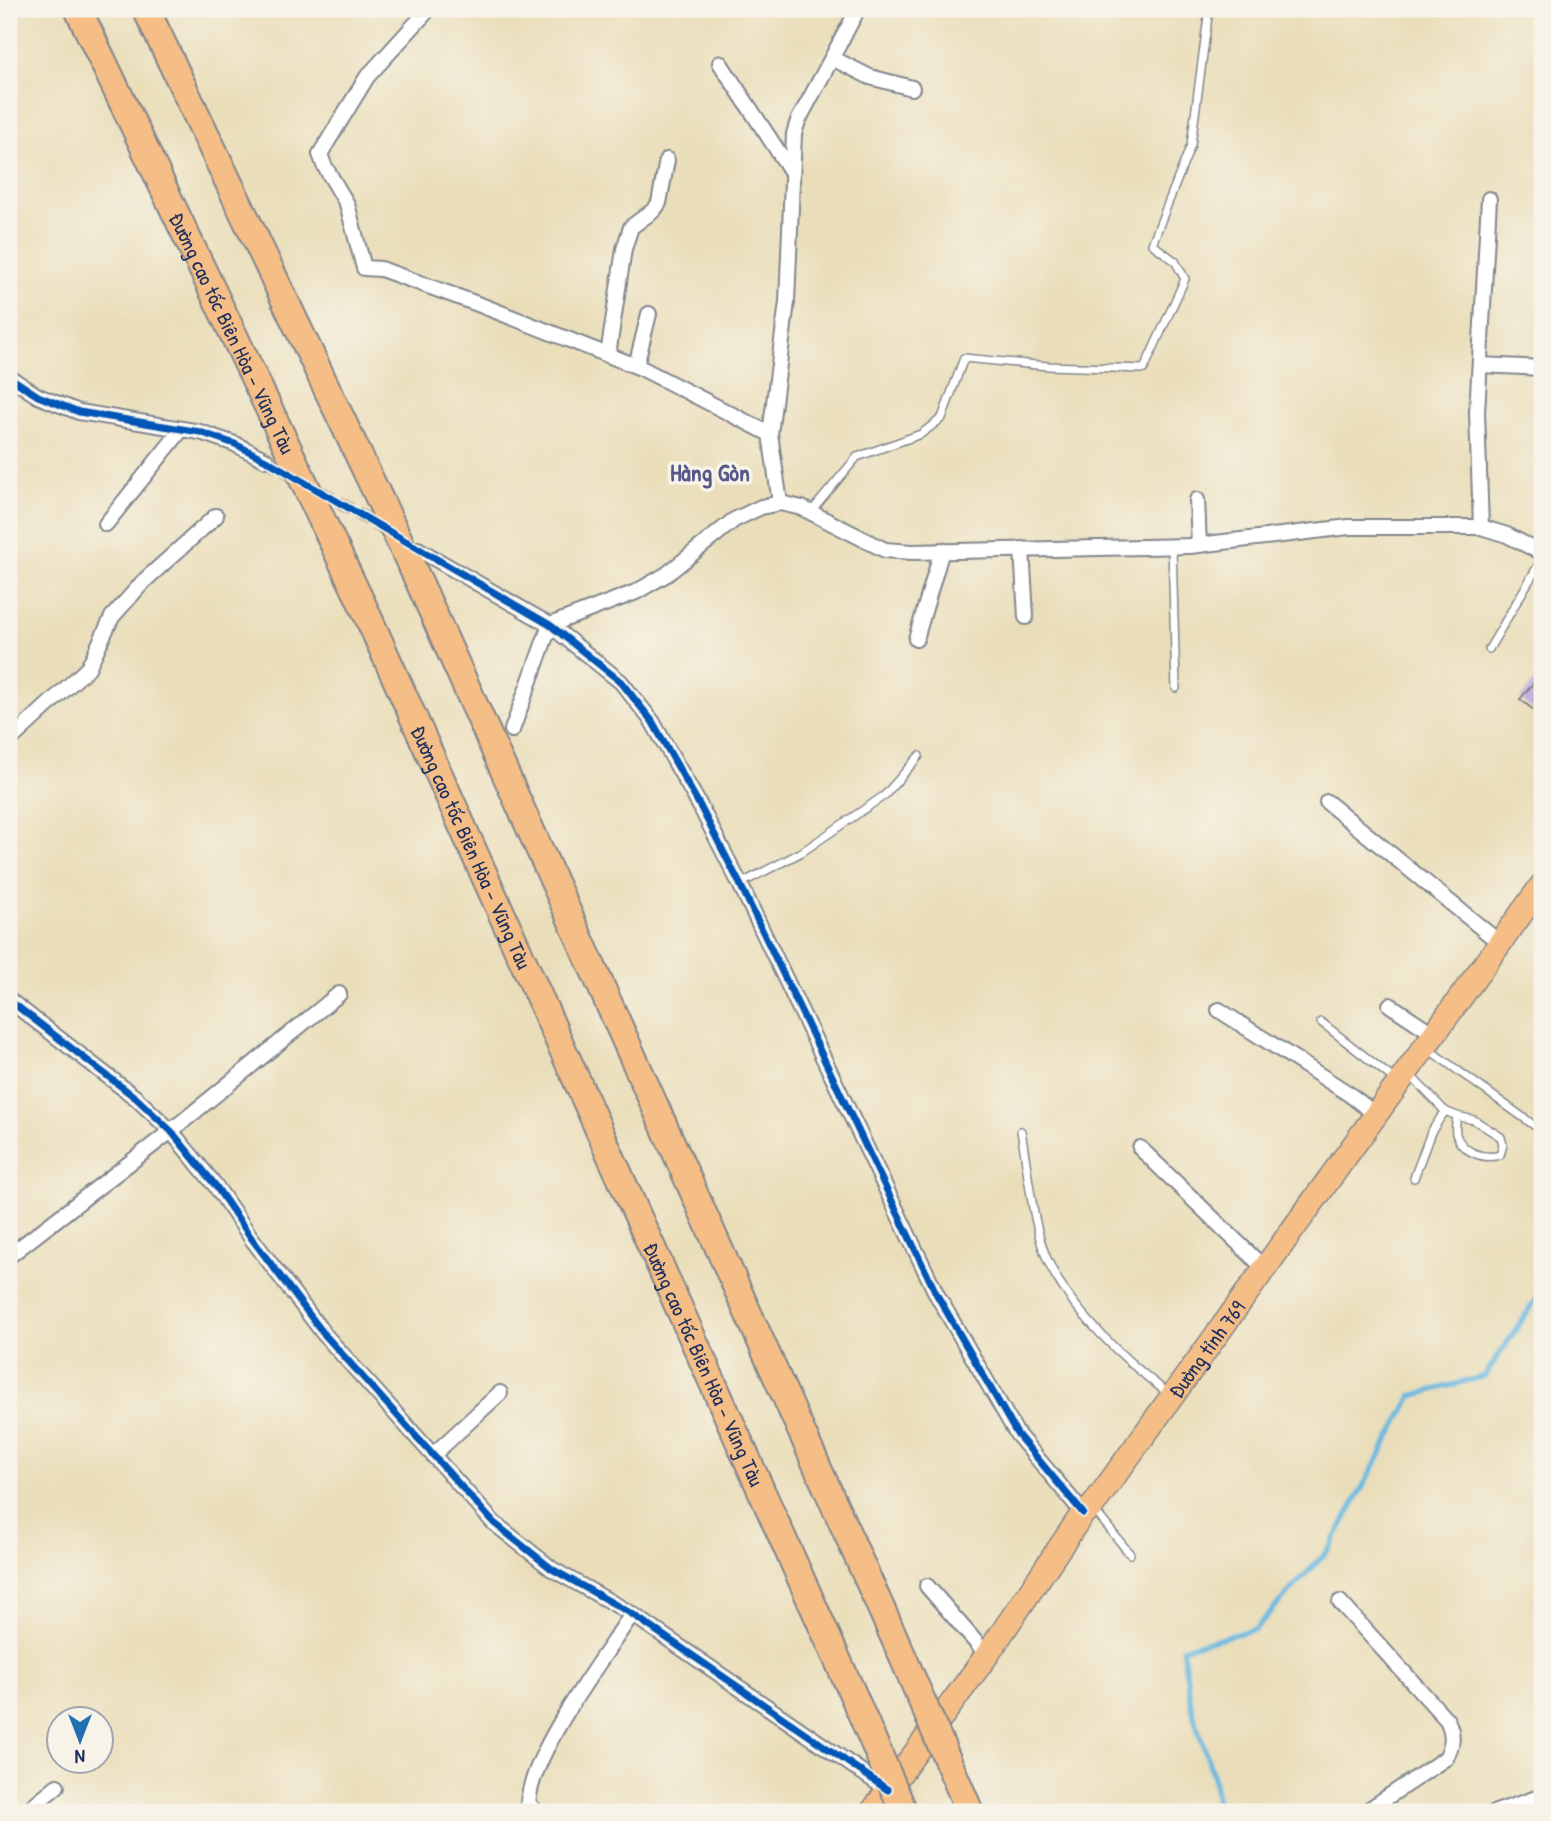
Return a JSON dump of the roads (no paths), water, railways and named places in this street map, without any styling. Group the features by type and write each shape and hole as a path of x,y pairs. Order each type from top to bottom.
{"highway":[{"name":"Đường cao tốc Biên Hòa – Vũng Tàu","path":"78,9 365,610 904,1812"},
{"path":"146,9 420,584 902,1655 970,1812"}],"main road":[{"name":"Đường tỉnh 769","path":"872,1812 987,1655 1087,1510 1542,885"}],"street":[{"path":"429,9 366,77 320,154 347,204 364,268 381,269 636,366 770,434"},
{"path":"780,503 770,434 787,302 791,171 798,121 859,9"},
{"path":"832,58 870,77 912,88"},
{"path":"720,63 791,171"},
{"path":"608,355 624,249 631,227 659,203 667,160"},
{"path":"1481,527 1477,412 1489,199"},
{"path":"636,366 649,314"},
{"path":"1480,365 1542,368"},
{"path":"9,377 38,396 79,412 182,429 235,444 266,460"},
{"path":"106,524 182,429"},
{"path":"1198,500 1199,545"},
{"path":"512,730 550,625 636,592 667,574 734,520 780,503 802,508 885,550 912,552 1172,547 1349,527 1481,527 1542,553"},
{"path":"9,741 88,668 112,617 144,580 216,516"},
{"path":"418,549 550,625 621,681 652,722 740,884 937,1296 1017,1434 1087,1510"},
{"path":"1023,549 1026,617"},
{"path":"916,639 942,550"},
{"path":"1327,802 1500,943"},
{"path":"9,1256 171,1131 339,994"},
{"path":"9,1000 136,1098 171,1131 215,1185 324,1334 494,1523 552,1569 632,1614 888,1790"},
{"path":"1390,1005 1429,1040"},
{"path":"1219,1010 1349,1094 1375,1114"},
{"path":"1140,1148 1264,1268"},
{"path":"433,1455 500,1393"},
{"path":"927,1586 987,1655"},
{"path":"1340,1602 1447,1720 1453,1733 1451,1748 1446,1758 1365,1812"},
{"path":"536,1812 528,1803 540,1763 556,1731 632,1614"},
{"path":"25,1812 57,1786"},
{"path":"1496,1812 1542,1796"}],"lane":[{"path":"811,513 858,457 921,434 942,418 964,358 1048,366 1144,369 1185,279 1175,261 1152,244 1191,145 1209,9"},
{"path":"1172,547 1176,688"},
{"path":"1489,649 1542,559"},
{"path":"740,884 802,852 885,795 919,756"},
{"path":"1321,1022 1403,1077 1445,1111 1474,1120 1501,1137 1503,1145 1500,1155 1489,1158 1462,1145 1456,1133 1457,1116"},
{"path":"1429,1040 1542,1131"},
{"path":"1414,1178 1431,1132 1445,1111"},
{"path":"1021,1131 1036,1220 1047,1258 1077,1307 1136,1369 1172,1396"},
{"path":"1087,1510 1130,1553"}],"waterway":[{"path":"1216,1812 1215,1787 1193,1712 1182,1648 1255,1629 1330,1548 1412,1396 1485,1376 1542,1290"}],"tunnel":[{"path":"266,460 393,534"}],"district":[{"name":"Hàng Gòn","path":"710,472"}]}
